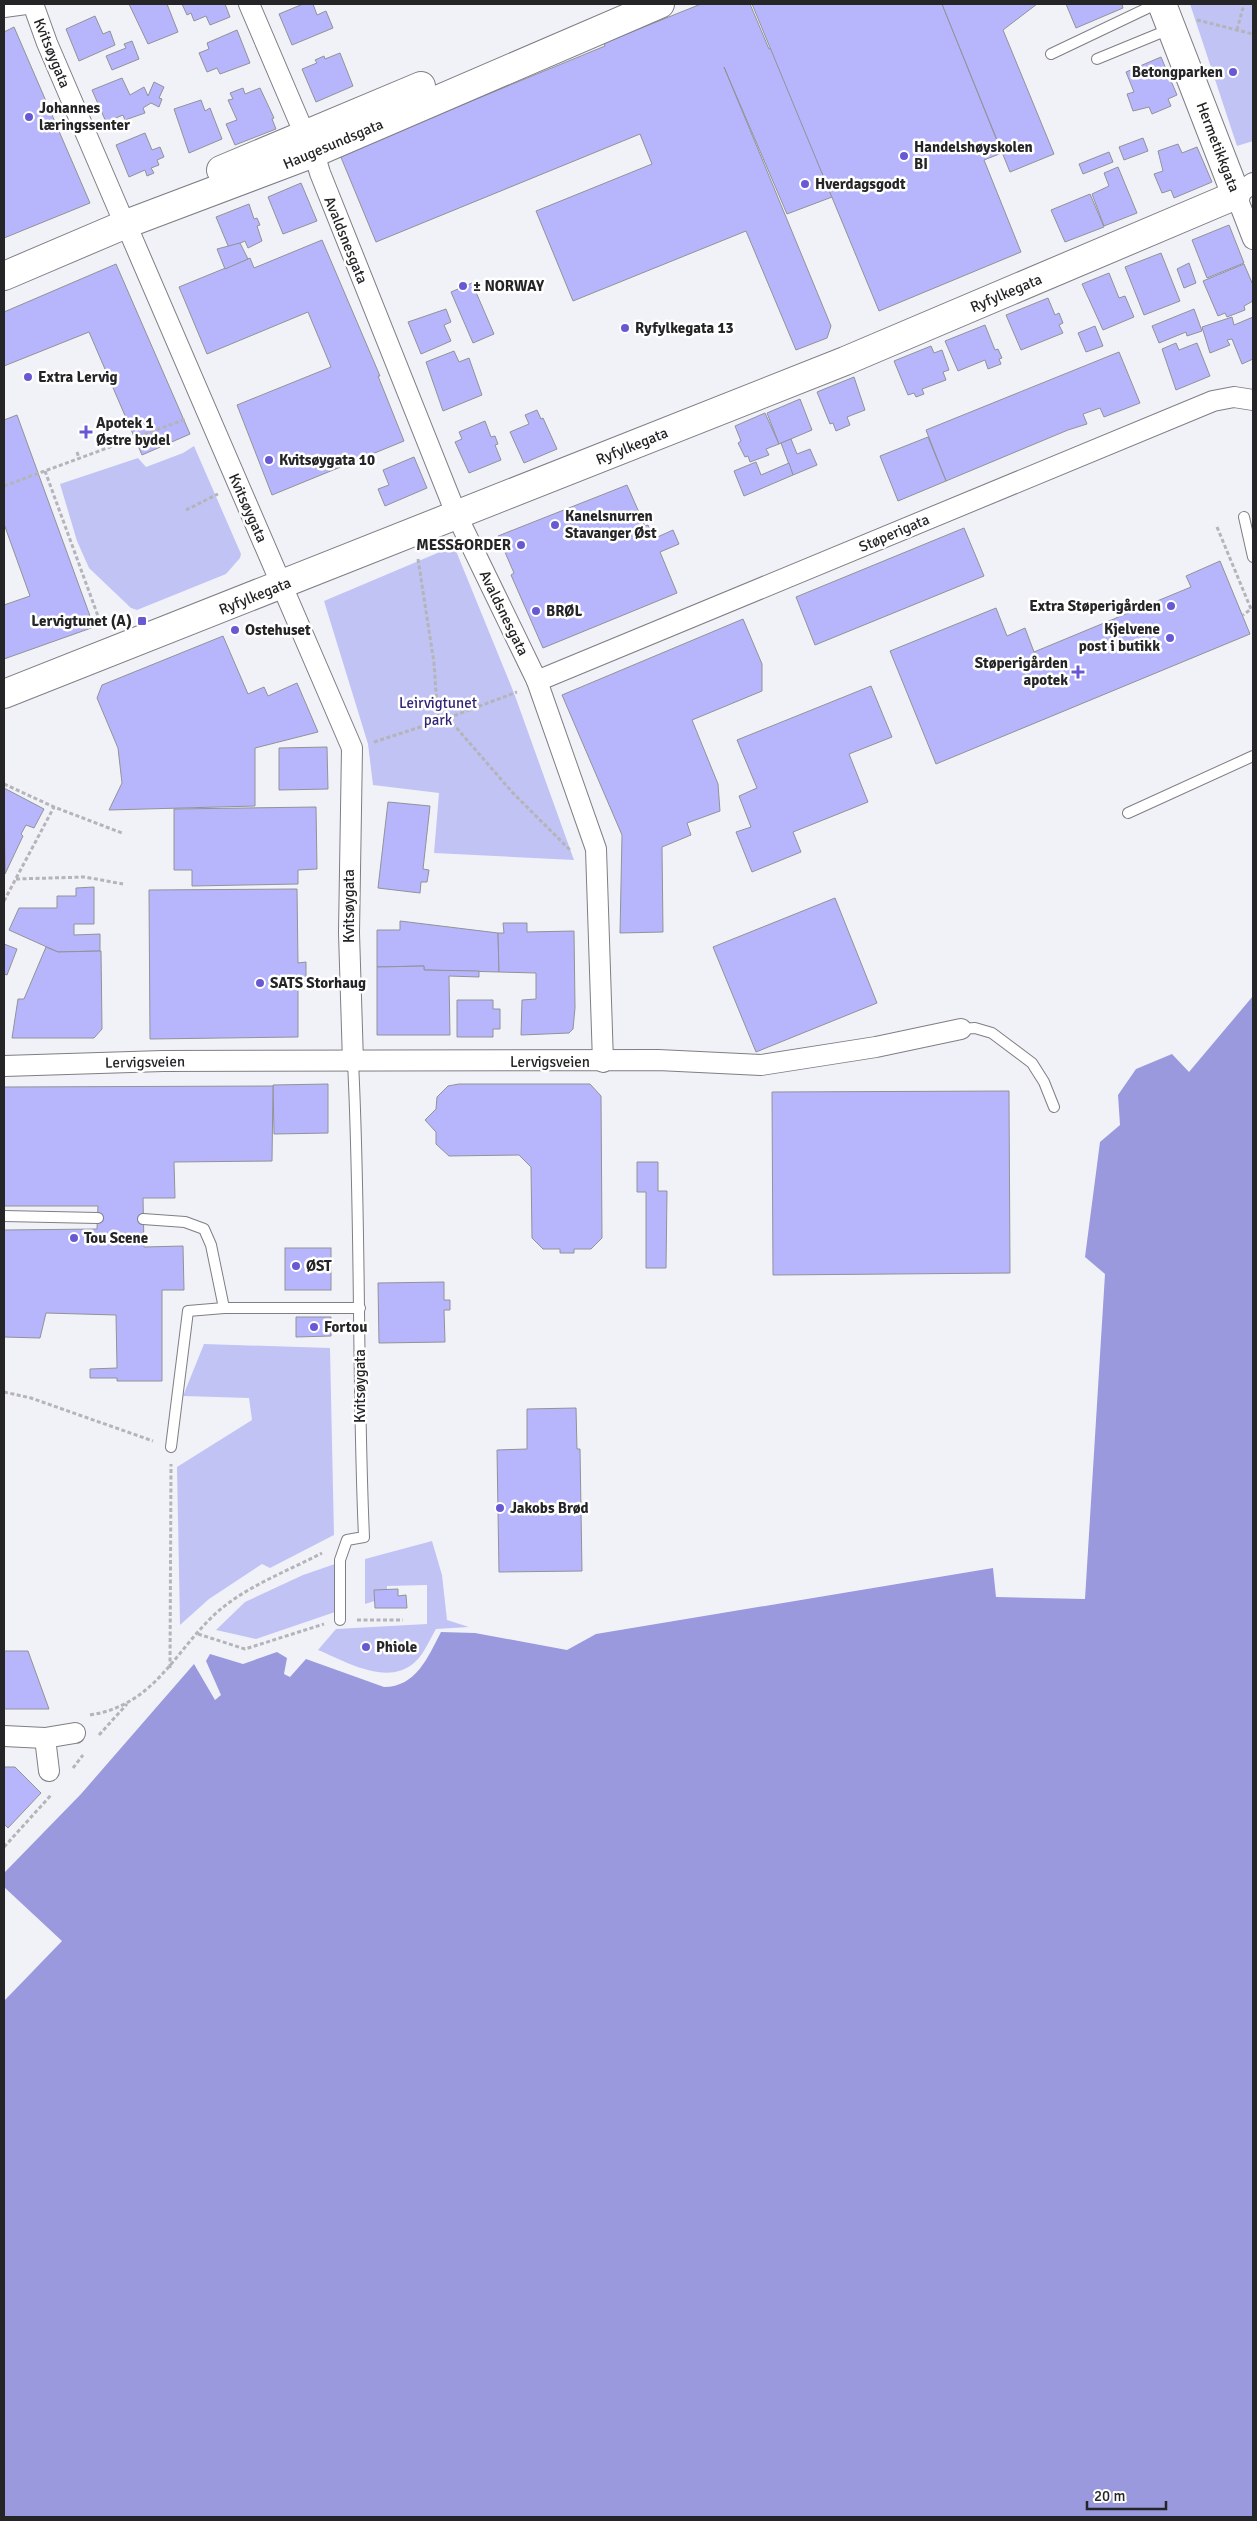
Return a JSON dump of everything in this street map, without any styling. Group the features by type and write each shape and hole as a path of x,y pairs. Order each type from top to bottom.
{"street":[{"path":"4,7 26,4"},
{"name":"Kvitsøygata","path":"33,4 47,43 352,748 349,989 353,1062"},
{"name":"Avaldsnesgata","path":"249,4 310,144 457,516 537,681 596,849 603,1062"},
{"name":"Haugesundsgata","path":"310,144 619,4"},
{"name":"Haugesundsgata","path":"4,261 123,219 660,4"},
{"name":"Hermetikkgata","path":"1176,17 1245,189 1253,239"},
{"name":"Ryfylkegata","path":"4,694 846,361 1245,189"},
{"name":"Haugesundsgata","path":"4,276 123,219"},
{"name":"Støperigata","path":"537,681 1213,401 1234,397 1253,400"},
{"name":"Lervigsveien","path":"4,1066 138,1062 603,1062 658,1060 761,1065 784,1063 961,1029"},
{"path":"4,1736 46,1738 75,1733"},
{"path":"46,1738 49,1771"}],"lane":[{"path":"1051,54 1156,4"},
{"path":"1098,59 1176,17"},
{"path":"1244,517 1253,557"},
{"path":"1128,813 1253,756"},
{"name":"Lervigsveien","path":"961,1029 975,1028 992,1033 1032,1063 1044,1082 1054,1108"},
{"name":"Kvitsøygata","path":"347,1540 364,1537 359,1436 360,1308 353,1062"},
{"path":"4,1216 98,1218"},
{"path":"143,1219 185,1222 204,1229 211,1245 224,1308"},
{"path":"171,1447 188,1311 224,1308 360,1308"},
{"path":"340,1620 340,1560 347,1540"}],"path":[{"path":"1237,30 1244,4"},
{"path":"1176,17 1253,34"},
{"path":"4,486 190,418"},
{"path":"77,452 79,458"},
{"path":"45,471 103,630"},
{"path":"186,510 221,492"},
{"path":"1216,527 1251,609 1243,615"},
{"path":"412,534 422,571 434,663 438,720"},
{"path":"352,748 448,718 514,693 537,681"},
{"path":"448,718 512,792 577,857 596,849"},
{"path":"4,784 54,807 122,833"},
{"path":"4,901 54,807"},
{"path":"16,879 85,877 122,884"},
{"path":"4,1392 31,1398 171,1447 170,1668"},
{"path":"75,1733 86,1715 127,1703 170,1668 213,1616 239,1595 347,1540"},
{"path":"198,1634 245,1649 340,1620 403,1620"}],"green space":[{"name":"Betongparken","path":"1190,4 1253,4 1253,141 1237,146"},
{"path":"194,446 241,554 240,558 226,574 137,610 131,608 89,568 77,541 60,484 138,458 146,467 183,453"},
{"name":"Leirvigtunet park","path":"454,546 514,693 574,860 434,853 439,793 373,785 368,744 324,601"},
{"path":"204,1344 330,1348 334,1535 270,1568 262,1564 209,1599 180,1625 177,1467 252,1420 249,1398 183,1396"},
{"path":"432,1541 442,1575 447,1620 469,1627 436,1629 424,1651 415,1662 404,1669 393,1672 367,1670 318,1650 336,1629 427,1624 427,1585 387,1586 387,1597 365,1604 365,1559"},
{"path":"335,1564 341,1610 256,1639 216,1630 245,1602 303,1575"}],"shaded area":[{"path":"1253,996 1253,2517 4,2517 4,2001 62,1941 4,1887 4,1873 81,1794 194,1664 215,1700 221,1695 206,1661 210,1654 243,1664 277,1652 287,1658 284,1674 290,1677 306,1659 384,1687 395,1686 413,1676 426,1660 441,1632 475,1633 567,1650 596,1634 993,1568 996,1597 1085,1599 1105,1274 1085,1257 1100,1142 1120,1125 1118,1095 1136,1069 1172,1054 1189,1072"}],"building":[{"path":"129,4 167,4 178,32 148,44"},
{"path":"182,4 225,4 230,17 210,25 206,16 194,21 191,13 187,15"},
{"path":"303,4 313,4 317,15 326,11 333,28 292,45 279,14"},
{"path":"701,4 750,4 769,49 772,48 832,197 787,214 724,67 831,326 827,338 796,350 746,231 573,301 536,211 652,164 640,134 376,242 340,155 605,46 604,43"},
{"name":"Handelshøyskolen BI","path":"752,4 942,4 1002,153 984,160 1021,252 879,311"},
{"path":"942,4 1037,4 1003,30 1054,154 1010,172"},
{"path":"1066,4 1122,4 1123,8 1076,28"},
{"path":"95,16 103,34 110,31 115,45 79,61 66,29"},
{"name":"Johannes læringssenter","path":"14,27 90,203 4,238 4,32"},
{"path":"237,30 250,63 220,74 217,68 207,72 199,53 209,49 207,43"},
{"path":"132,41 139,59 112,70 106,56 126,48 124,44"},
{"path":"340,53 353,86 316,102 302,69 317,63 315,60 324,56 325,59"},
{"path":"1161,57 1177,95 1168,99 1171,106 1152,114 1149,107 1133,111 1127,94 1134,92 1126,72"},
{"path":"122,78 130,95 144,87 148,96 154,82 164,87 159,98 162,99 159,107 151,103 143,108 145,113 125,120 123,115 106,122 92,90"},
{"path":"243,88 245,94 260,88 274,118 272,119 276,129 235,145 226,124 237,120 228,100 233,99 230,93"},
{"path":"201,100 205,111 210,108 222,139 189,153 174,109"},
{"path":"145,133 152,150 160,147 164,157 157,160 159,165 151,168 154,173 147,176 145,170 129,177 116,145"},
{"path":"1143,138 1148,151 1124,160 1119,147"},
{"path":"1178,144 1182,153 1197,147 1212,182 1174,198 1171,190 1162,193 1154,174 1163,171 1158,151"},
{"path":"1109,152 1113,162 1083,174 1079,164"},
{"path":"1118,167 1137,213 1104,226 1092,194 1109,186 1104,173"},
{"path":"301,183 317,221 283,234 268,197"},
{"path":"1090,194 1104,227 1065,242 1051,210"},
{"path":"249,204 254,219 257,218 260,225 257,226 262,241 248,248 245,241 229,248 216,217"},
{"path":"1229,225 1244,263 1207,278 1192,240"},
{"path":"322,240 380,376 378,376 404,441 272,495 237,405 331,367 308,312 207,354 179,287 250,258 254,268"},
{"path":"240,243 248,259 225,269 217,249"},
{"path":"1161,253 1180,301 1144,315 1125,267"},
{"path":"1189,263 1196,283 1184,288 1177,269"},
{"path":"116,264 190,434 142,455 89,332 4,366 4,312"},
{"path":"1244,264 1253,285 1253,301 1244,306 1245,310 1227,317 1225,313 1218,316 1203,281"},
{"path":"1109,273 1119,298 1125,296 1134,317 1103,330 1082,284"},
{"path":"472,283 494,334 473,343 451,292"},
{"path":"1048,298 1055,315 1059,313 1063,323 1059,325 1063,333 1021,350 1006,315"},
{"path":"446,309 451,322 444,325 451,341 421,354 408,322"},
{"path":"1194,309 1202,331 1187,336 1186,332 1159,343 1152,326"},
{"path":"1232,317 1234,325 1253,317 1253,359 1242,364 1232,339 1227,340 1230,345 1210,353 1202,327"},
{"path":"985,325 995,350 998,349 1002,358 999,359 1001,364 988,369 985,360 958,371 945,341"},
{"path":"1095,326 1103,346 1086,352 1078,333"},
{"path":"1176,343 1179,350 1197,343 1210,376 1176,390 1162,349"},
{"path":"931,346 934,353 942,350 949,370 943,372 946,380 922,389 924,394 916,397 914,393 908,395 894,361"},
{"path":"454,351 459,362 469,358 482,395 443,411 426,362"},
{"path":"1119,352 1140,403 1104,417 1100,408 1083,414 1087,424 1068,430 946,481 926,430"},
{"path":"854,377 865,410 847,417 850,425 836,431 833,423 830,424 817,392"},
{"path":"800,399 812,430 779,444 767,413"},
{"path":"537,410 541,419 543,418 557,449 524,463 510,432 529,424 525,415"},
{"path":"765,413 779,444 766,449 769,455 750,462 748,456 745,457 738,443 741,441 735,426"},
{"path":"17,415 94,627 4,659 4,605 30,596 4,524 4,420"},
{"path":"485,421 491,437 495,436 498,444 495,445 501,460 469,473 455,442 462,439 459,432"},
{"path":"928,437 946,481 898,501 880,456"},
{"path":"791,439 797,454 810,449 817,465 793,475 781,443"},
{"path":"414,457 427,488 385,506 378,489 389,485 383,470"},
{"path":"756,462 761,475 789,463 793,475 744,496 734,471"},
{"path":"627,485 645,526 648,525 653,539 673,530 679,544 660,552 677,593 543,648 511,575 514,573 498,536"},
{"path":"964,528 984,576 815,645 796,597"},
{"path":"1220,561 1250,634 936,764 890,651 996,608 1007,636 1025,628 1034,652 1191,587 1186,576"},
{"path":"743,619 762,664 762,691 692,720 718,784 720,811 687,823 691,835 662,847 663,932 620,933 622,835 562,695"},
{"path":"223,636 248,694 264,687 268,696 297,683 318,732 255,748 255,806 109,810 122,783 118,748 97,698 102,685"},
{"path":"871,686 892,737 849,754 868,802 793,832 801,852 752,872 736,832 751,827 739,796 757,788 737,740"},
{"path":"327,747 328,789 279,790 279,748"},
{"path":"4,788 44,809 34,828 26,825 21,834 23,836 5,874"},
{"path":"388,802 430,806 423,869 429,870 427,882 421,882 420,893 378,888"},
{"path":"316,807 317,869 298,870 298,884 192,886 192,870 174,870 174,809"},
{"path":"94,887 94,924 74,924 74,935 100,934 100,951 58,952 9,930 19,908 57,908 57,896 76,896 76,888"},
{"path":"297,889 298,963 306,962 306,988 298,988 298,1037 150,1039 149,890"},
{"path":"835,898 877,1003 756,1052 713,947"},
{"path":"400,921 498,933 499,972 424,970 424,966 377,967 377,930 400,930"},
{"path":"503,923 527,923 527,932 574,931 575,1008 573,1029 569,1033 521,1035 522,1000 536,999 536,973 499,972 498,933 504,933"},
{"path":"4,944 17,949 7,975 4,974"},
{"path":"46,947 58,952 101,951 102,1029 94,1038 12,1038 18,999 24,999"},
{"path":"424,966 424,970 479,971 479,977 449,976 450,1035 377,1035 377,967"},
{"path":"457,1000 493,1000 493,1009 500,1009 500,1029 493,1029 493,1037 457,1037"},
{"path":"328,1084 328,1133 274,1134 273,1085"},
{"path":"459,1084 590,1084 601,1096 602,1238 591,1249 574,1249 574,1253 560,1253 560,1249 543,1249 532,1238 531,1167 519,1155 449,1156 436,1144 436,1132 425,1120 436,1109 437,1097 448,1086"},
{"name":"Tou Scene","path":"273,1086 272,1161 174,1162 175,1198 143,1198 144,1247 183,1246 184,1290 162,1290 162,1381 117,1381 117,1378 90,1378 90,1369 117,1368 116,1315 46,1313 40,1338 4,1337 4,1230 97,1229 98,1206 4,1206 4,1087"},
{"path":"1009,1091 1010,1273 773,1275 772,1092"},
{"path":"637,1162 658,1162 658,1191 667,1191 666,1268 646,1268 646,1192 637,1192"},
{"path":"285,1248 331,1248 331,1290 285,1290"},
{"path":"444,1282 444,1300 450,1300 450,1310 444,1310 445,1342 379,1343 378,1283"},
{"name":"Fortou","path":"296,1317 331,1317 331,1336 296,1337"},
{"path":"576,1408 577,1449 580,1449 582,1571 499,1572 497,1450 527,1449 527,1409"},
{"path":"398,1589 398,1596 406,1595 407,1608 375,1608 374,1590"},
{"path":"4,1651 28,1651 49,1709 4,1709"},
{"path":"4,1767 15,1767 41,1793 8,1828 4,1824"}],"place":[{"name":"Betongparken","path":"1233,72"},
{"name":"Johannes læringssenter","path":"29,117"},
{"name":"Handelshøyskolen BI","path":"904,156"},
{"name":"Hverdagsgodt","path":"805,184"},
{"name":"± NORWAY","path":"463,286"},
{"name":"Ryfylkegata 13","path":"625,328"},
{"name":"Extra Lervig","path":"28,377"},
{"name":"Apotek 1 Østre bydel","path":"86,432"},
{"name":"Kvitsøygata 10","path":"269,460"},
{"name":"Kanelsnurren Stavanger Øst","path":"555,525"},
{"name":"MESS&ORDER","path":"521,545"},
{"name":"Extra Støperigården","path":"1171,606"},
{"name":"BRØL","path":"536,611"},
{"name":"Lervigtunet (A)","path":"142,621"},
{"name":"Ostehuset","path":"235,630"},
{"name":"Kjelvene post i butikk","path":"1170,638"},
{"name":"Støperigården apotek","path":"1078,672"},
{"name":"SATS Storhaug","path":"260,983"},
{"name":"Tou Scene","path":"74,1238"},
{"name":"ØST","path":"296,1266"},
{"name":"Fortou","path":"314,1327"},
{"name":"Jakobs Brød","path":"500,1508"},
{"name":"Phiole","path":"366,1647"}]}
